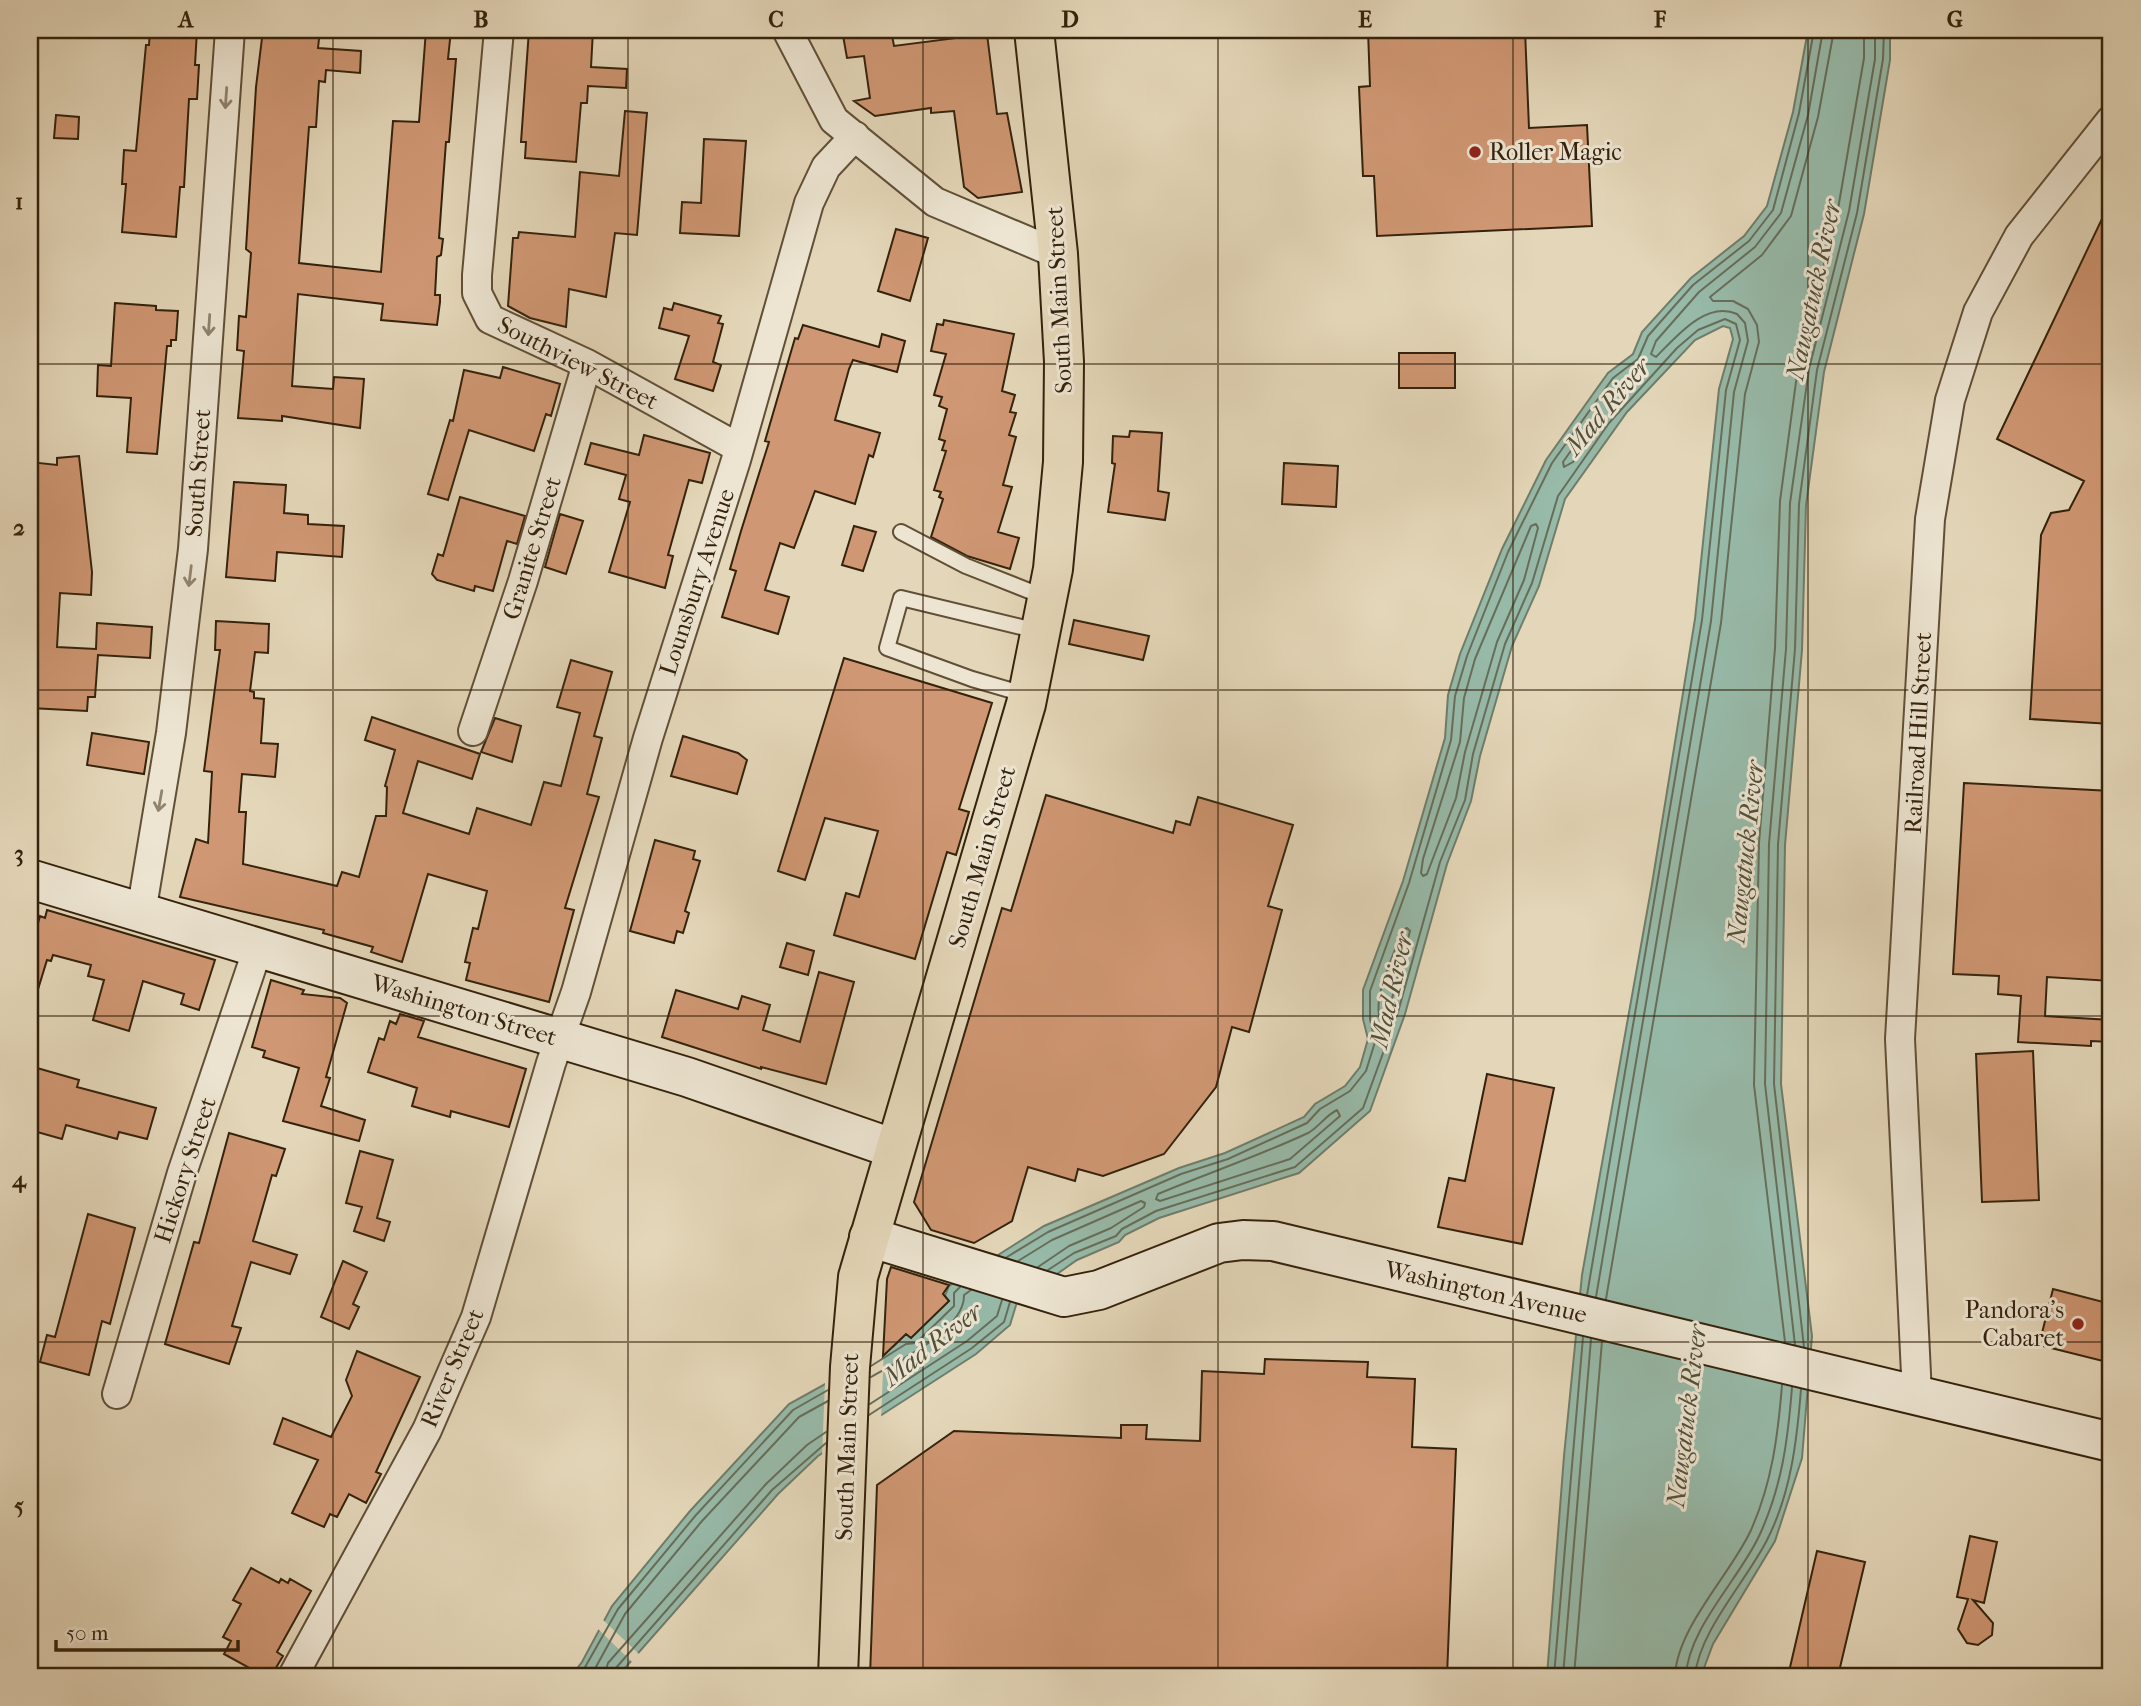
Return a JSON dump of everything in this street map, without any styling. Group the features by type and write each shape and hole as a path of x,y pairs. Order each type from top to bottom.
{"main road":[{"name":"South Main Street","path":"838,1676 850,1367 858,1277 1028,695 1046,615 1065,414 1058,254 1034,30"},
{"name":"Washington Street","path":"30,879 769,1103 895,1149"},
{"name":"Washington Avenue","path":"869,1237 1064,1297 1084,1295 1208,1247 1256,1240 1293,1245 2111,1442"}],"street":[{"name":"South Street","path":"141,913 171,733 193,549 230,30"},
{"name":"Southview Street","path":"499,30 477,293 490,319 587,364 739,448"},
{"path":"787,30 834,120 935,201 1058,254"},
{"name":"Railroad Hill Street","path":"1917,1395 1900,1040 1930,519 1950,400 1978,312 2019,236 2111,120"},
{"name":"Lounsbury Avenue","path":"560,1039 576,992 648,738 739,448 811,196 826,166 855,136"},
{"name":"Granite Street","path":"473,731 523,581 587,364"},
{"name":"Hickory Street","path":"117,1394 182,1173 258,948"},
{"name":"River Street","path":"293,1676 427,1430 462,1355 560,1039"}],"lane":[{"path":"901,532 966,566 1046,615"},
{"path":"1028,695 972,679 887,648 901,598 1046,615"}],"water":[{"path":"1808,30 1890,30 1890,60 1864,214 1824,372 1806,505 1802,650 1785,845 1781,1084 1812,1336 1802,1458 1775,1541 1713,1644 1701,1676 1547,1676 1564,1456 1582,1275 1652,884 1695,619 1719,389 1733,339 1730,328 1723,326 1695,340 1627,412 1565,499 1539,586 1512,646 1480,756 1471,801 1447,864 1405,1014 1370,1111 1299,1173 1159,1218 1125,1235 1119,1242 1077,1260 1017,1302 1010,1325 976,1354 818,1456 778,1494 618,1676 571,1676 582,1662 612,1606 690,1511 789,1404 894,1346 906,1334 911,1338 949,1301 945,1296 949,1286 1044,1226 1179,1168 1225,1153 1304,1117 1315,1104 1345,1086 1360,1067 1368,1039 1363,1019 1363,990 1403,881 1445,738 1448,695 1460,654 1502,549 1546,460 1608,373 1633,354 1642,332 1691,278 1744,236 1767,206 1793,112"}],"pier":[{"path":"884,1347 881,1420 822,1456 825,1382"},
{"path":"601,1618 640,1655 633,1663 596,1627"}],"building":[{"path":"150,30 197,30 197,99 189,99 184,187 180,187 176,237 122,232 126,184 122,184 124,150 136,151 146,45 149,45"},
{"path":"263,30 320,30 318,48 361,51 360,73 326,70 325,82 319,81 316,127 309,127 299,263 381,272 393,121 419,122 426,30 451,30 448,59 456,59 443,182 439,238 443,239 441,255 437,257 435,295 440,295 440,302 437,325 381,320 383,304 298,294 292,386 333,389 334,377 364,379 360,428 282,416 282,421 238,418 244,351 237,350 239,316 246,317 251,253 246,249 256,87"},
{"path":"529,30 593,30 591,67 627,69 626,88 588,86 587,103 581,103 576,162 525,158 526,142 521,142"},
{"path":"842,30 891,30 894,46 987,34 997,114 1007,113 1022,192 978,198 964,187 954,111 931,113 931,108 875,116 854,101 870,98 864,56 847,58"},
{"name":"Roller Magic","path":"1368,30 1525,30 1529,128 1587,125 1592,226 1377,236 1374,176 1363,176 1359,87 1370,86"},
{"path":"625,111 647,113 637,235 615,233 606,297 569,289 566,327 530,318 508,306 513,238 518,238 519,232 575,237 580,172 619,176"},
{"path":"56,115 79,117 78,139 54,138"},
{"path":"704,139 746,141 739,236 680,233 682,202 701,203"},
{"path":"2111,200 2111,724 2030,719 2041,535 2051,513 2069,510 2084,481 1997,439"},
{"path":"896,229 928,238 910,301 878,291"},
{"path":"115,303 156,306 156,310 178,311 176,340 171,340 171,346 167,346 157,454 127,452 131,398 97,396 98,365 111,366"},
{"path":"674,303 721,316 718,323 723,324 713,362 721,365 713,391 675,379 689,336 659,328 664,308 672,310"},
{"path":"944,320 1014,334 1002,391 1015,395 1010,412 1016,413 1009,435 1016,437 1003,485 1012,487 998,532 1019,538 1010,569 967,556 931,537 943,499 939,497 941,492 934,490 946,451 942,450 945,441 939,439 947,409 939,406 942,397 934,395 946,354 931,351 937,324 943,325"},
{"path":"803,325 879,347 882,334 905,341 897,372 853,360 849,369 835,420 880,433 873,457 869,455 855,504 815,491 794,548 780,543 765,590 789,597 778,634 722,617 736,571 730,569 769,442 765,441 795,338 798,339"},
{"path":"1399,353 1455,353 1455,388 1399,388"},
{"path":"503,367 560,384 551,416 546,414 534,451 469,430 448,500 428,494 450,420 453,421 464,370 500,378"},
{"path":"1130,431 1162,433 1158,491 1169,493 1165,520 1108,512 1115,464 1112,463 1113,436 1129,437"},
{"path":"644,435 710,453 702,483 689,480 668,555 673,556 665,588 609,572 630,502 619,499 626,475 585,464 591,443 639,455"},
{"path":"79,456 92,572 91,595 60,593 57,647 96,649 97,623 152,627 150,658 98,655 95,697 88,697 87,711 30,708 30,462 57,465 57,458"},
{"path":"1284,463 1338,466 1336,507 1282,504"},
{"path":"234,482 286,485 284,513 308,515 308,524 344,526 342,557 277,552 275,581 226,577"},
{"path":"460,497 525,516 517,544 507,541 493,591 475,586 474,591 437,580 432,574 438,554 443,556"},
{"path":"560,514 583,521 566,574 545,567"},
{"path":"854,526 876,532 863,571 842,565"},
{"path":"1074,620 1149,636 1143,660 1069,644"},
{"path":"216,621 269,624 268,653 255,652 250,691 254,692 254,698 264,699 261,743 278,744 275,777 242,774 239,812 246,812 243,864 337,886 342,872 359,877 376,816 386,816 385,786 395,750 365,740 372,717 480,754 472,779 418,761 403,813 469,834 477,808 531,825 544,782 561,786 580,713 557,707 571,660 612,672 594,736 602,738 587,794 599,797 565,908 574,910 549,1002 466,980 470,963 465,962 473,928 478,929 487,891 428,874 402,962 371,952 373,947 323,933 324,930 180,897 196,839 208,843 212,772 204,771 220,650 215,650"},
{"path":"844,658 992,703 959,809 969,812 956,855 947,852 915,959 834,935 846,893 859,897 878,831 825,818 805,880 778,871"},
{"path":"495,718 521,726 512,762 481,752"},
{"path":"92,733 149,742 144,774 87,765"},
{"path":"683,736 738,753 747,760 737,794 671,776"},
{"path":"1964,783 2111,791 2111,981 2047,977 2045,1016 2111,1020 2111,1042 2091,1041 2091,1046 2018,1042 2021,996 1998,994 1999,976 1953,974"},
{"path":"1046,795 1173,833 1176,821 1190,825 1198,797 1293,825 1268,906 1282,910 1249,1032 1232,1027 1216,1087 1164,1154 1103,1176 1078,1169 1075,1181 1028,1167 1012,1221 974,1243 931,1230 914,1202 1002,908 1011,911"},
{"path":"655,840 695,851 693,859 700,861 685,911 689,913 683,933 677,931 674,943 630,931"},
{"path":"47,910 215,960 199,1010 181,1004 184,994 143,981 129,1031 93,1020 104,980 88,976 91,965 53,955 51,961 47,960 35,999 30,998 30,951 40,916 45,918"},
{"path":"787,943 814,951 808,975 780,967"},
{"path":"819,972 854,982 826,1084 761,1069 662,1037 676,990 738,1009 742,996 770,1005 763,1030 800,1042"},
{"path":"271,980 304,990 302,994 340,998 347,1003 326,1077 330,1078 321,1106 365,1120 359,1141 283,1121 299,1068 263,1057 265,1051 252,1047"},
{"path":"400,1014 424,1021 418,1037 526,1069 509,1127 451,1111 450,1117 412,1106 417,1088 368,1072 379,1038 384,1040 390,1021 396,1024"},
{"path":"2033,1051 2039,1200 1982,1202 1976,1054"},
{"path":"30,1066 79,1080 77,1087 156,1108 147,1139 119,1132 117,1139 66,1125 62,1139 30,1130"},
{"path":"1487,1074 1554,1088 1522,1244 1438,1227 1449,1178 1465,1181"},
{"path":"229,1133 285,1149 276,1176 272,1175 253,1241 297,1255 290,1274 251,1262 232,1326 241,1328 229,1364 165,1344 194,1242 199,1243"},
{"path":"360,1151 393,1160 377,1218 390,1222 384,1241 354,1231 362,1207 346,1203"},
{"path":"88,1214 135,1228 110,1324 102,1321 89,1375 40,1362 47,1335 55,1337"},
{"path":"343,1261 367,1272 353,1304 359,1307 349,1329 321,1317"},
{"path":"891,1267 949,1285 943,1294 949,1301 911,1338 906,1334 883,1356 887,1279"},
{"name":"Pandora's Cabaret","path":"2053,1289 2111,1304 2111,1363 2039,1345"},
{"path":"357,1351 420,1377 376,1472 381,1474 366,1503 349,1494 337,1517 330,1514 324,1527 292,1513 318,1460 274,1444 283,1418 331,1437 352,1396 346,1380"},
{"path":"1265,1359 1368,1362 1367,1377 1415,1379 1412,1447 1456,1449 1447,1676 870,1676 877,1485 954,1431 1121,1438 1121,1425 1147,1425 1146,1439 1200,1441 1202,1371 1264,1374"},
{"path":"1970,1536 1997,1542 1984,1603 1973,1600 1993,1623 1992,1635 1978,1645 1967,1643 1958,1629 1968,1599 1957,1597"},
{"path":"1817,1551 1865,1562 1838,1676 1788,1676"},
{"path":"251,1568 279,1583 281,1579 288,1583 290,1579 311,1591 277,1652 283,1656 271,1676 264,1676 224,1654 231,1641 223,1637 241,1604 233,1600"}],"place":[{"name":"Roller Magic","path":"1475,152"},
{"name":"Pandora's Cabaret","path":"2078,1324"}],"water label":[{"name":"Naugatuck River","path":"1813,290"},
{"name":"Mad River","path":"1607,406"},
{"name":"Naugatuck River","path":"1745,852"},
{"name":"Mad River","path":"1391,990"},
{"name":"Mad River","path":"932,1344"},
{"name":"Naugatuck River","path":"1686,1416"}]}
